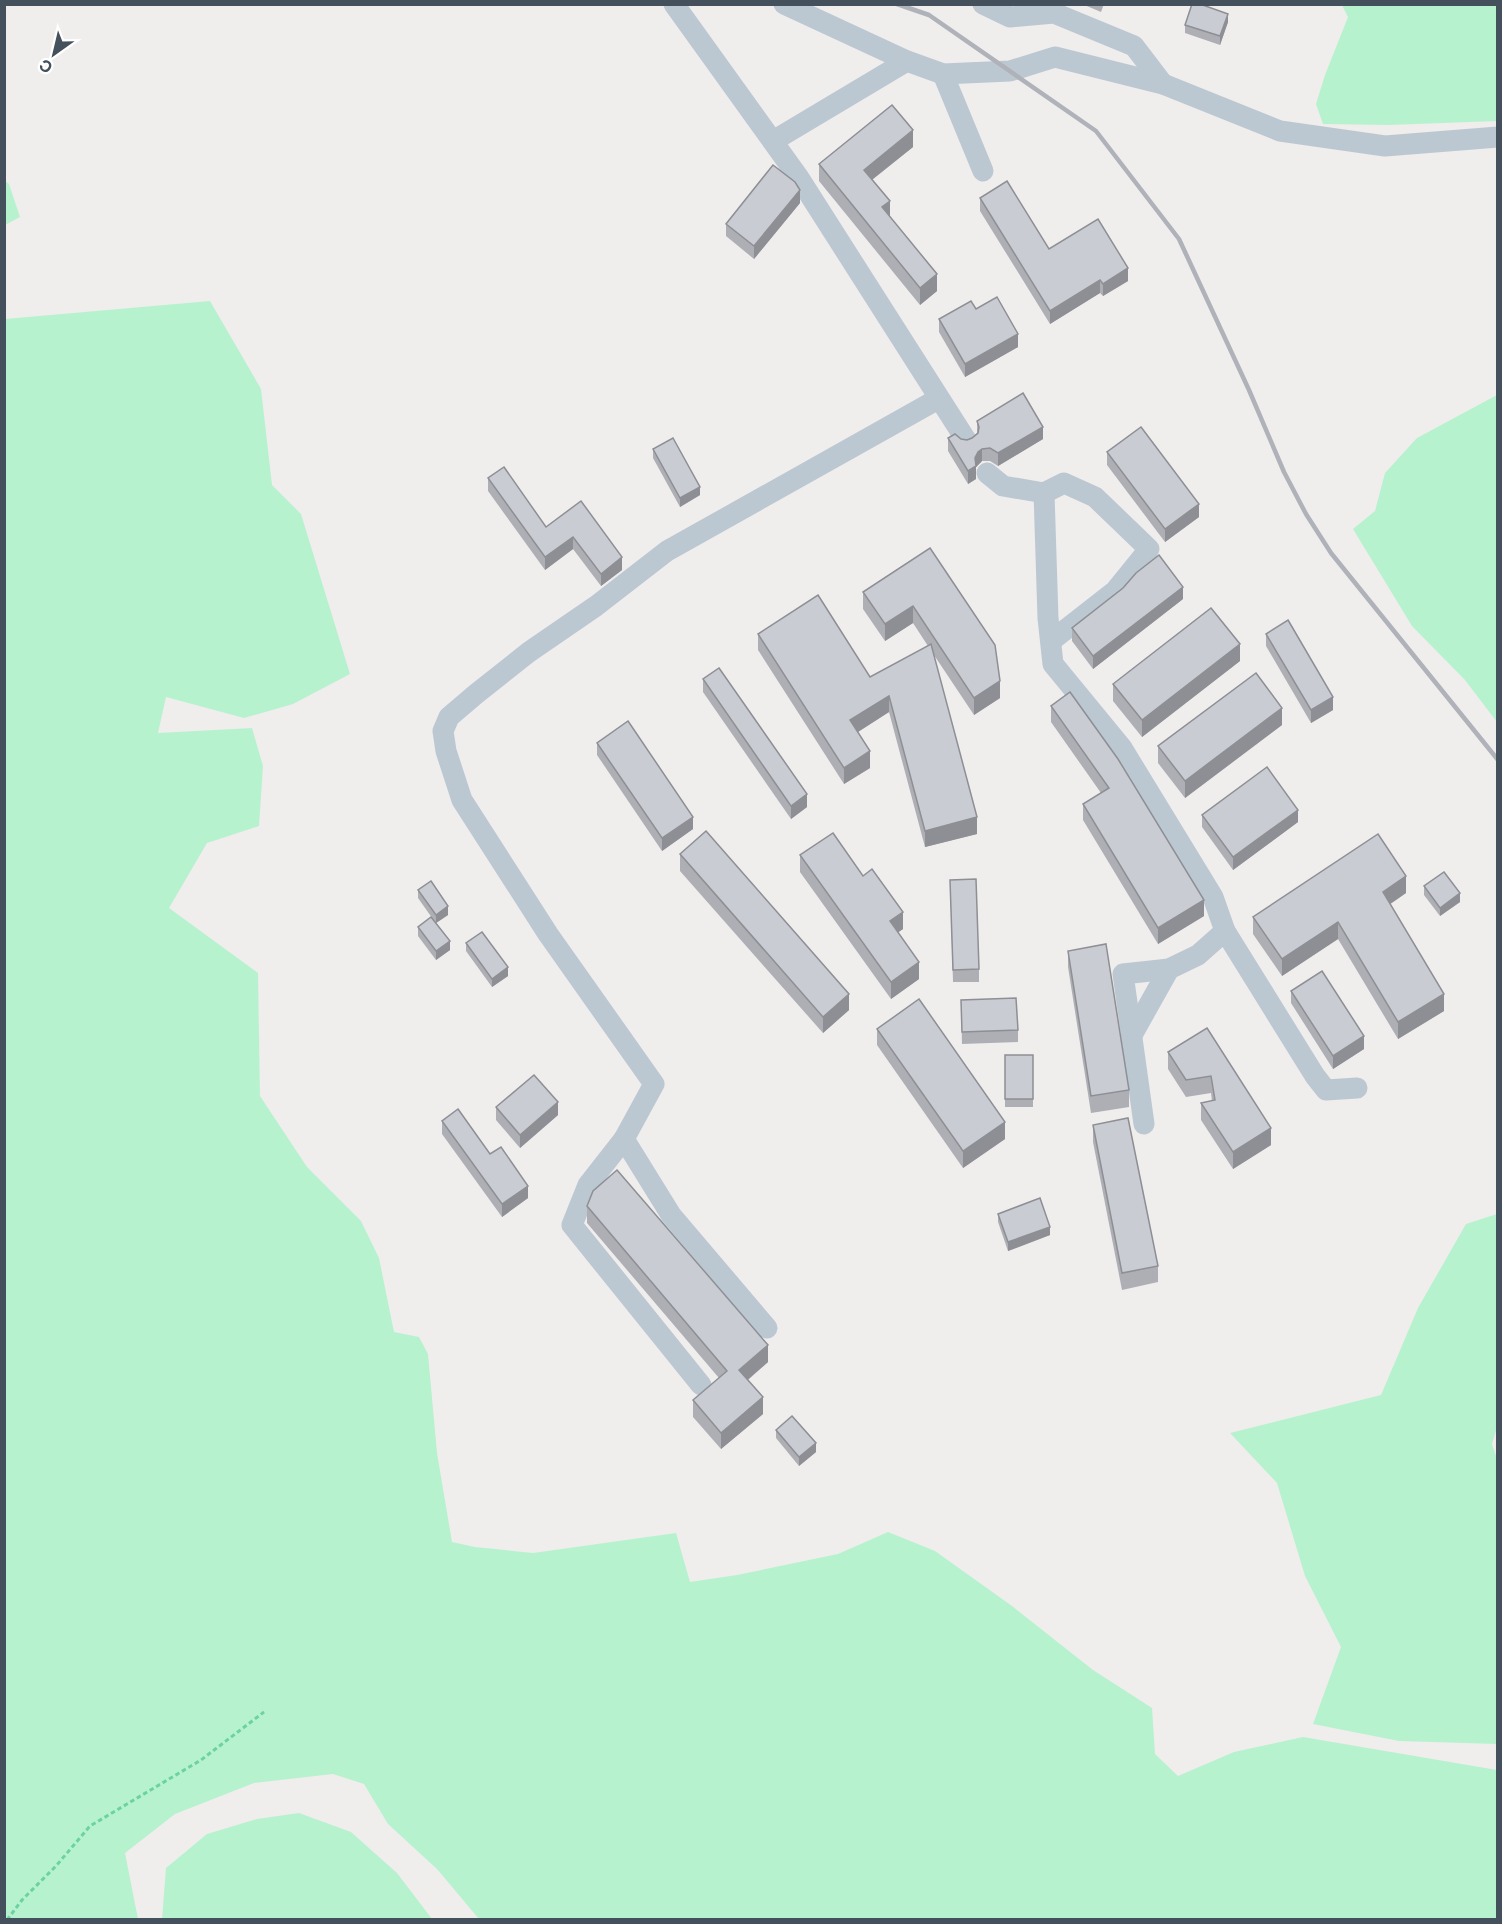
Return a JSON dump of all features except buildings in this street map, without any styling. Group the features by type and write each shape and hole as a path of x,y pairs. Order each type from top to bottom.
{"street":[{"path":"675,4 799,178 966,440"},
{"path":"784,4 943,75 1010,71 1055,57 1163,84 1280,131 1385,146 1497,137"},
{"path":"983,4 1010,17 1054,13 1134,46 1163,84"},
{"path":"773,141 908,61"},
{"path":"943,75 983,171"},
{"path":"700,1385 572,1225 588,1185 624,1139 654,1084 548,934 462,800 446,752 443,732 449,717 476,693 667,551 938,399"},
{"path":"987,473 1003,486 1044,493 1064,483 1095,497 1149,549 1115,591 1051,641"},
{"path":"1044,493 1048,618 1053,664 1122,748 1213,897 1225,931 1315,1077 1326,1090 1357,1089"},
{"path":"1144,1124 1123,974 1169,969 1198,955 1225,931"},
{"path":"1132,1035 1169,969"},
{"path":"624,1139 671,1215 767,1328"}],"path":[{"path":"8,1920 22,1900 56,1866 90,1826 201,1760 264,1712"}],"green space":[{"path":"1342,5 1497,5 1497,121 1389,125 1323,124 1316,104 1348,17"},
{"path":"4,180 9,184 20,217 5,225"},
{"path":"210,301 261,389 272,485 301,514 350,674 293,704 244,718 166,697 158,733 252,728 263,766 259,826 207,843 169,908 258,973 260,1096 307,1167 361,1221 379,1258 394,1332 419,1337 428,1354 437,1453 452,1542 475,1547 533,1553 676,1533 690,1582 737,1575 838,1554 888,1532 935,1551 1012,1606 1093,1670 1152,1708 1155,1754 1178,1776 1234,1752 1303,1737 1497,1770 1497,1919 479,1919 437,1869 388,1824 364,1784 333,1774 254,1783 175,1814 125,1853 138,1919 5,1919 5,319"},
{"path":"1497,395 1497,722 1465,680 1412,626 1353,529 1375,511 1385,473 1417,438"},
{"path":"1497,1214 1498,1424 1492,1444 1498,1462 1497,1744 1399,1741 1313,1724 1341,1647 1305,1576 1277,1483 1230,1433 1381,1395 1418,1308 1466,1224"},
{"path":"299,1813 351,1832 397,1873 432,1919 162,1919 166,1868 207,1834 257,1819"}],"railway":[{"path":"897,4 929,15 1096,131 1179,239 1284,472 1306,514 1331,553 1498,760"}]}
